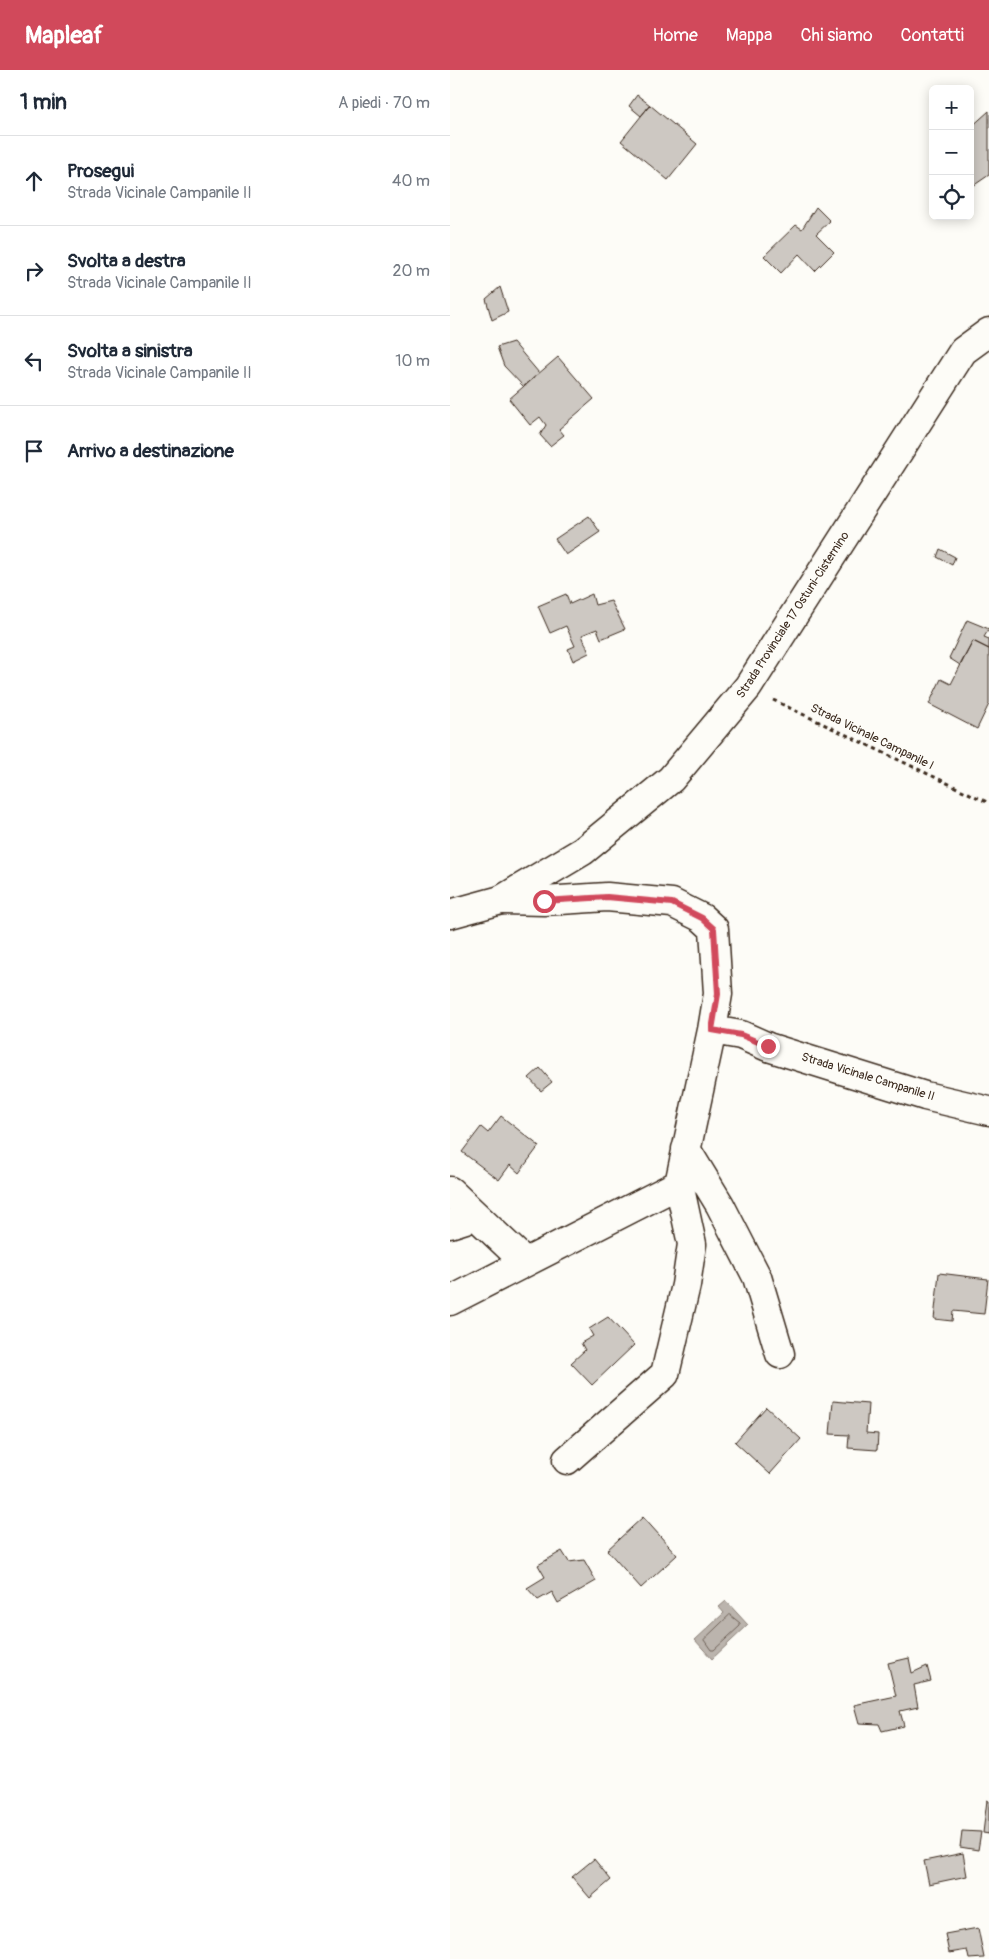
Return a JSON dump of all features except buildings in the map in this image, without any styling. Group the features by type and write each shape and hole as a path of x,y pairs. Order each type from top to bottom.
{"street":[{"name":"Strada Provinciale 17 Ostuni-Cisternino","path":"450,914 501,900 583,851 671,779 748,687 962,351 989,332"},
{"path":"501,900 544,901 607,897 672,903 702,918 714,929 718,994 679,1184 692,1244 686,1285 665,1374 567,1460"},
{"name":"Strada Vicinale Campanile II","path":"712,1030 741,1035 768,1046 925,1096 989,1111"},
{"path":"686,1149 720,1205 757,1277 780,1354"},
{"path":"450,1301 679,1184"},
{"path":"450,1191 462,1220 525,1262"}],"path":[{"name":"Strada Vicinale Campanile I","path":"748,687 989,803"}],"water":[{"path":"726,1601 748,1625 712,1659 695,1640 724,1613 719,1607"}],"route":[{"path":"544,901 607,897 672,903 702,918 714,929 718,994 712,1030 741,1035 768,1046"}]}
